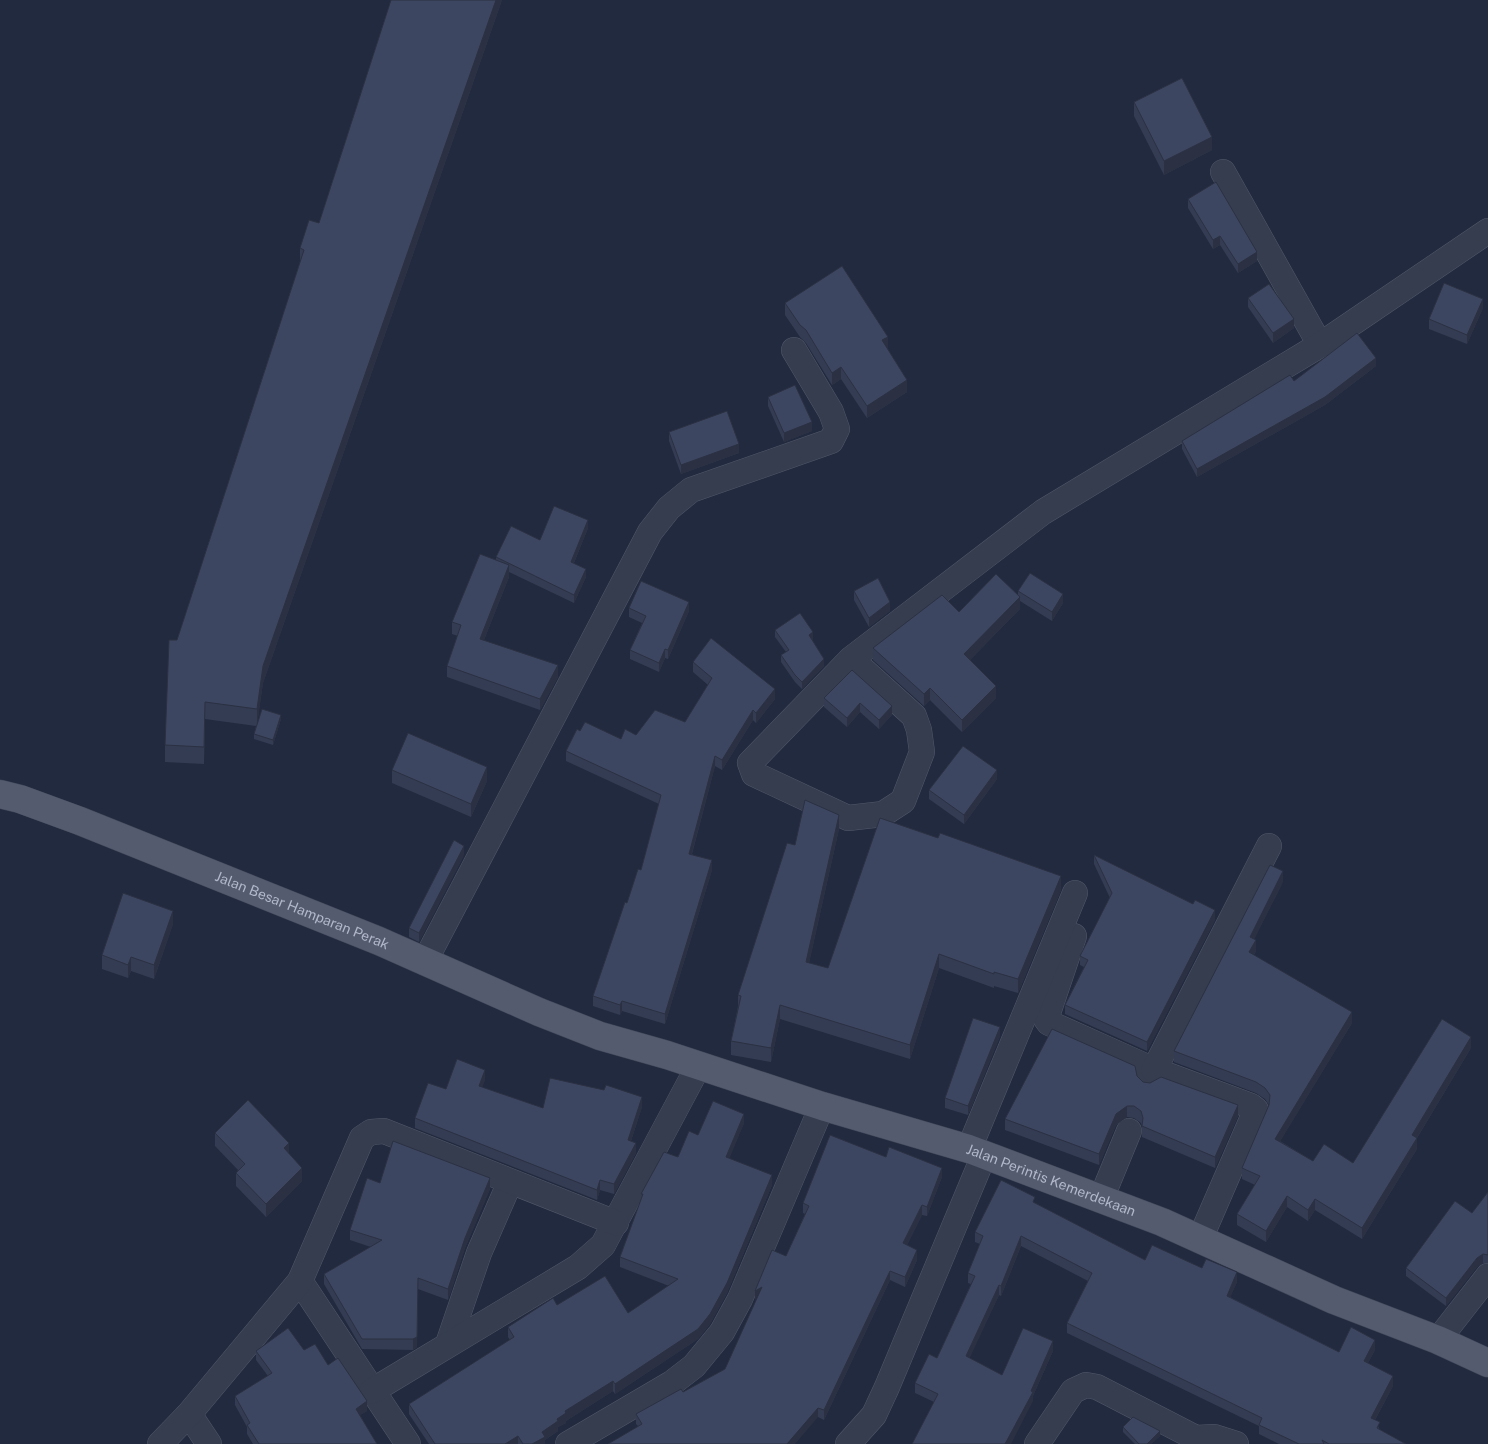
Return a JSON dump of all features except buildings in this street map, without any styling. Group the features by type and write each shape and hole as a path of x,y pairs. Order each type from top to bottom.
{"main road":[{"name":"Jalan Besar Hamparan Perak","path":"0,794 20,799 135,843 425,961 539,1012 600,1036"},
{"name":"Jalan Perintis Kemerdekaan","path":"600,1036 976,1152 1200,1239 1334,1300 1438,1340 1488,1363"}],"street":[{"path":"1223,172 1320,346"},
{"path":"851,659 914,716 919,730 922,752 903,801 883,814 848,818 754,774 750,762 851,659 1043,512 1320,346 1488,231"},
{"path":"425,961 650,532 669,508 691,490 831,441 837,428 831,412 794,350"},
{"path":"1152,1075 1269,846"},
{"path":"848,1444 874,1415 887,1387 976,1152 1079,901 1046,1019 1049,1023 1152,1075 1251,1106 1256,1110 1200,1239"},
{"path":"372,1391 578,1266 603,1244 699,1065"},
{"path":"568,1444 672,1383 694,1366 722,1332 740,1299 822,1106"},
{"path":"1101,1199 1130,1131"},
{"path":"160,1444 189,1414 300,1281 362,1138 372,1132 384,1132 616,1222"},
{"path":"448,1344 479,1253 510,1182"},
{"path":"1438,1340 1488,1276"},
{"path":"300,1281 408,1444"},
{"path":"1037,1444 1073,1391 1086,1384 1097,1387 1188,1441 1214,1437 1236,1444"},
{"path":"189,1414 209,1444"}]}
